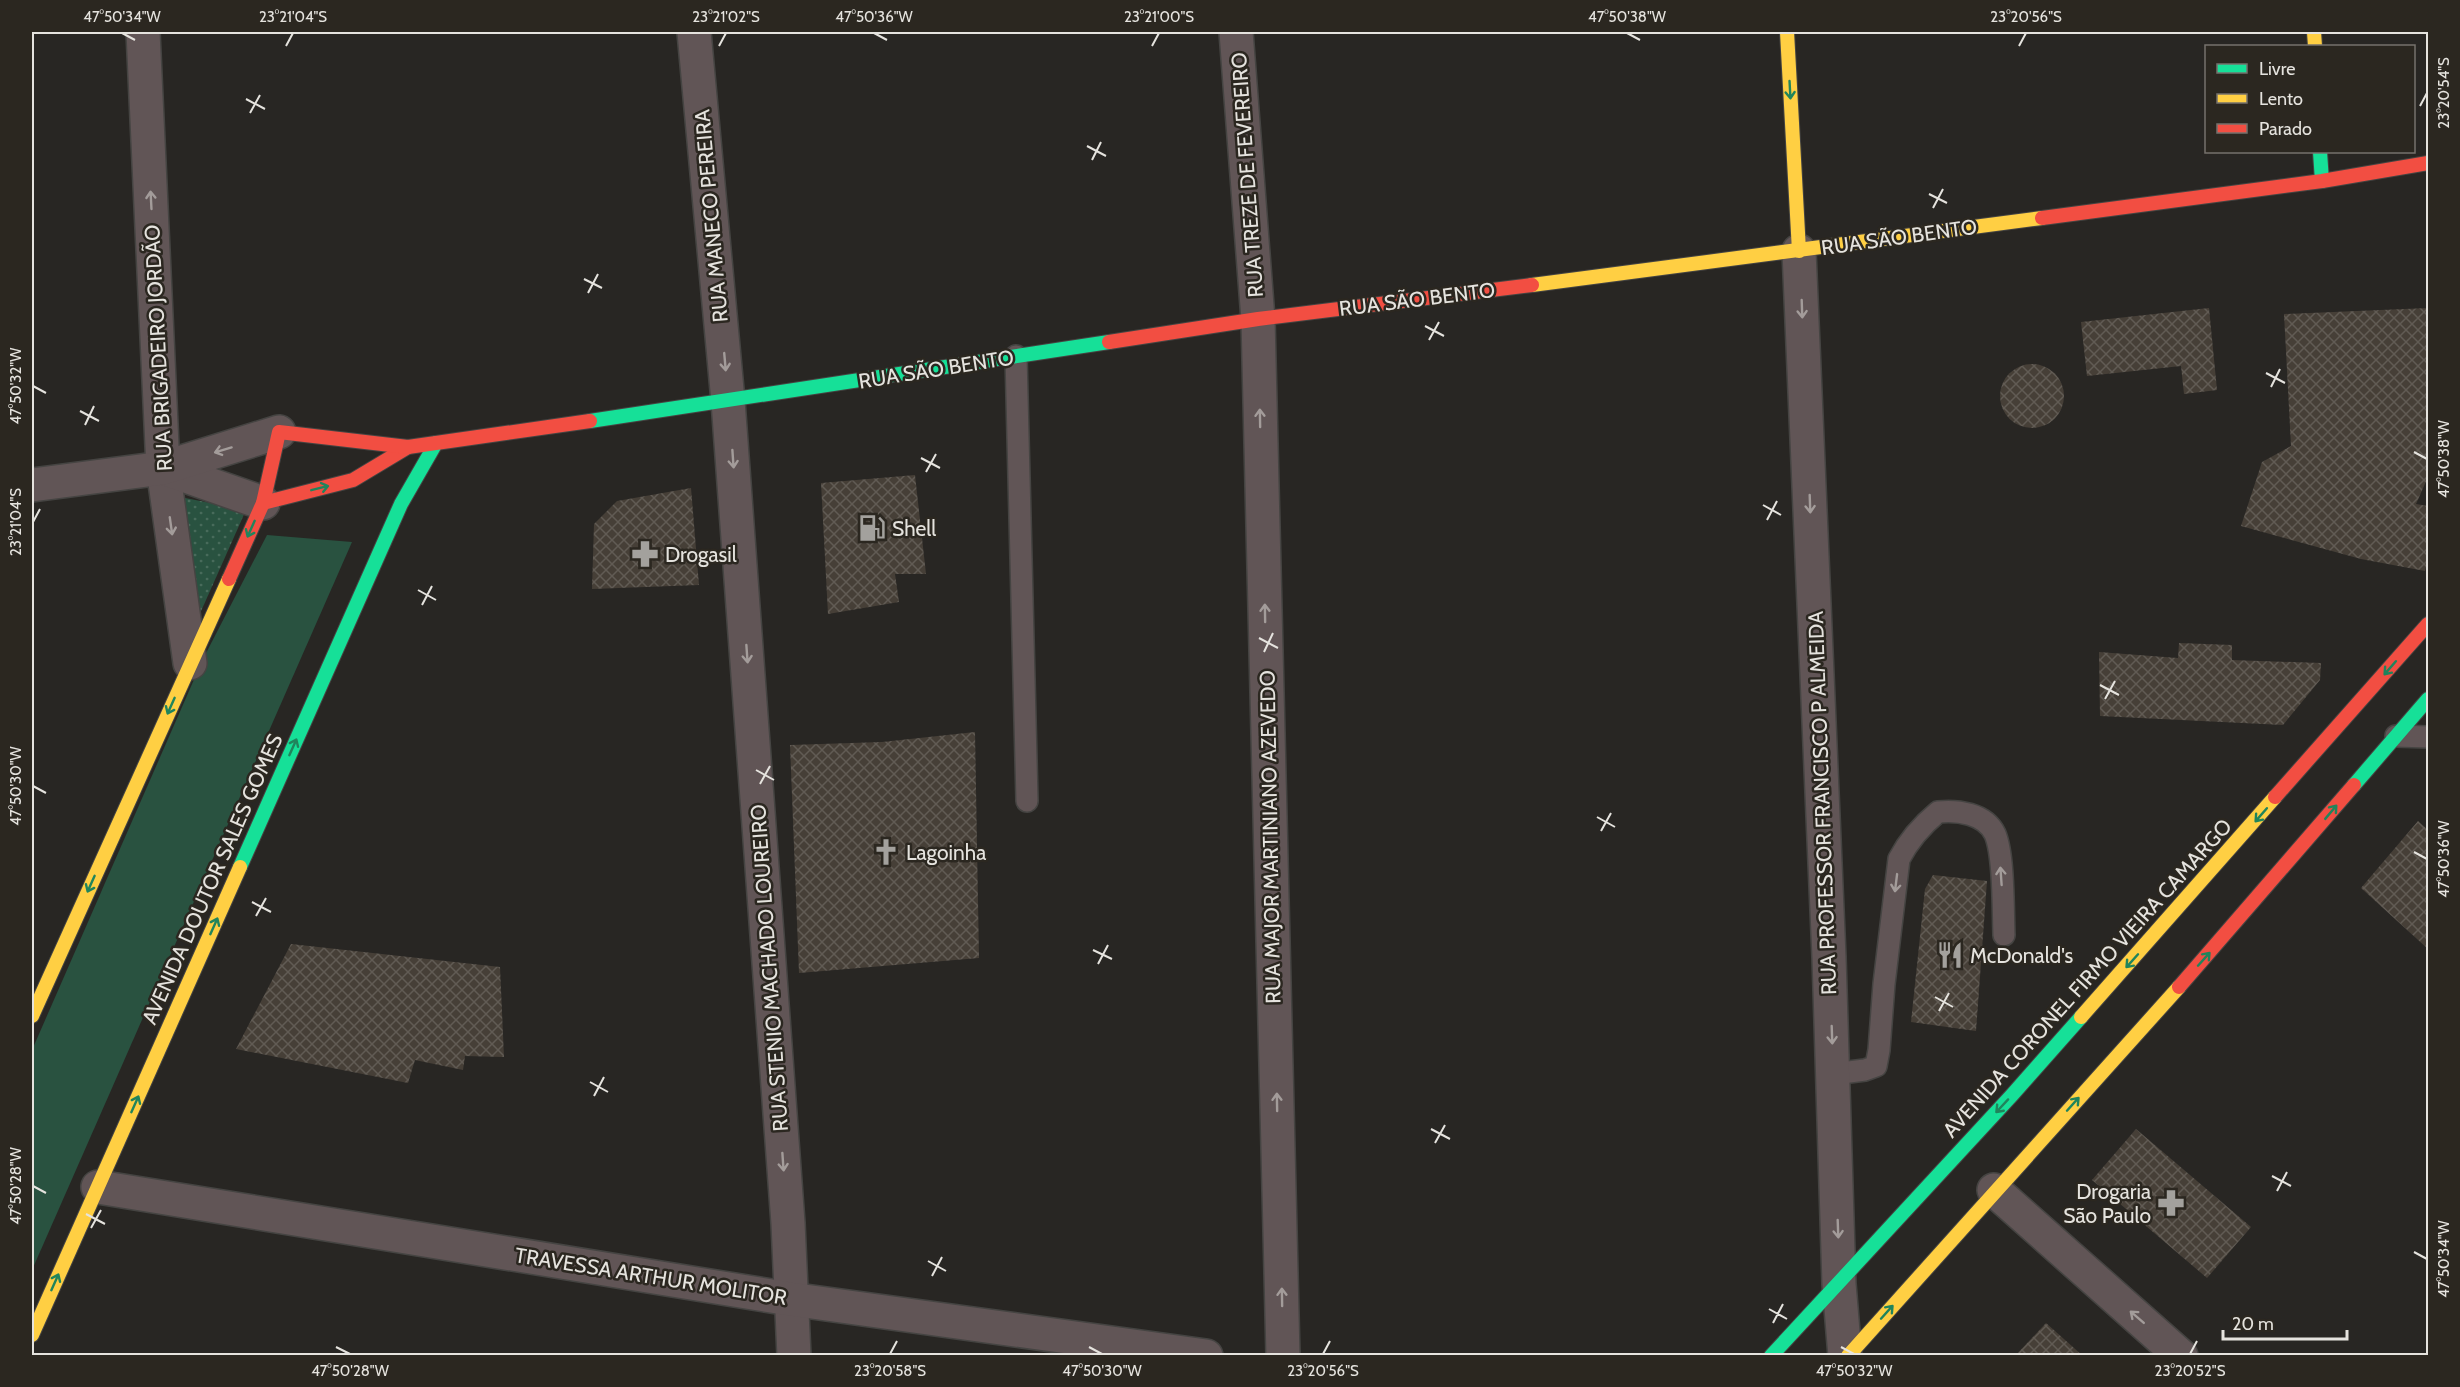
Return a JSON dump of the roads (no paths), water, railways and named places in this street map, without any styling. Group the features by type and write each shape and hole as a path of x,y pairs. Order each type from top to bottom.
{"main road":[{"path":"1787,32 1799,251"},
{"path":"2320,153 2322,181"},
{"name":"RUA SÃO BENTO","path":"279,432 408,447 728,401 1258,319 1799,251 2322,181 2428,163"},
{"path":"32,1016 263,502 279,432"},
{"name":"AVENIDA DOUTOR SALES GOMES","path":"32,1335 401,504 436,443"},
{"name":"RUA SÃO BENTO","path":"263,502 353,480 408,447"},
{"name":"AVENIDA CORONEL FIRMO VIEIRA CAMARGO","path":"1771,1356 2115,980 2428,624"},
{"path":"1846,1356 2223,938 2428,699"}],"street":[{"name":"RUA BRIGADEIRO JORDÃO","path":"143,32 163,468 190,663"},
{"name":"RUA MANECO PEREIRA","path":"694,32 728,401"},
{"name":"RUA TREZE DE FEVEREIRO","path":"1236,32 1258,319"},
{"name":"RUA PROFESSOR FRANCISCO P ALMEIDA","path":"1799,251 1833,1074 1839,1284 1846,1356"},
{"name":"RUA MAJOR MARTINIANO AZEVEDO","path":"1258,319 1283,1356"},
{"name":"RUA STENIO MACHADO LOUREIRO","path":"728,401 788,1223 794,1356"},
{"name":"RUA SÃO BENTO","path":"32,485 163,468 279,432"},
{"name":"RUA SÃO BENTO","path":"163,468 263,502"},
{"name":"TRAVESSA ARTHUR MOLITOR","path":"98,1187 790,1299 1206,1356"},
{"path":"1994,1190 2181,1356"}],"lane":[{"path":"1016,356 1027,801"},
{"path":"2396,736 2428,737"},
{"path":"1833,1074 1865,1070 1876,1066 1880,1050 1884,984 1899,859 1907,843 1922,825 1938,812 1965,812 1985,822 1995,834 2001,869 2004,935"}],"place":[{"name":"Shell","path":"872,528"},
{"name":"Drogasil","path":"645,554"},
{"name":"Lagoinha","path":"886,852"},
{"name":"McDonald's","path":"1950,955"},
{"name":"Drogaria São Paulo","path":"2171,1203"}]}
